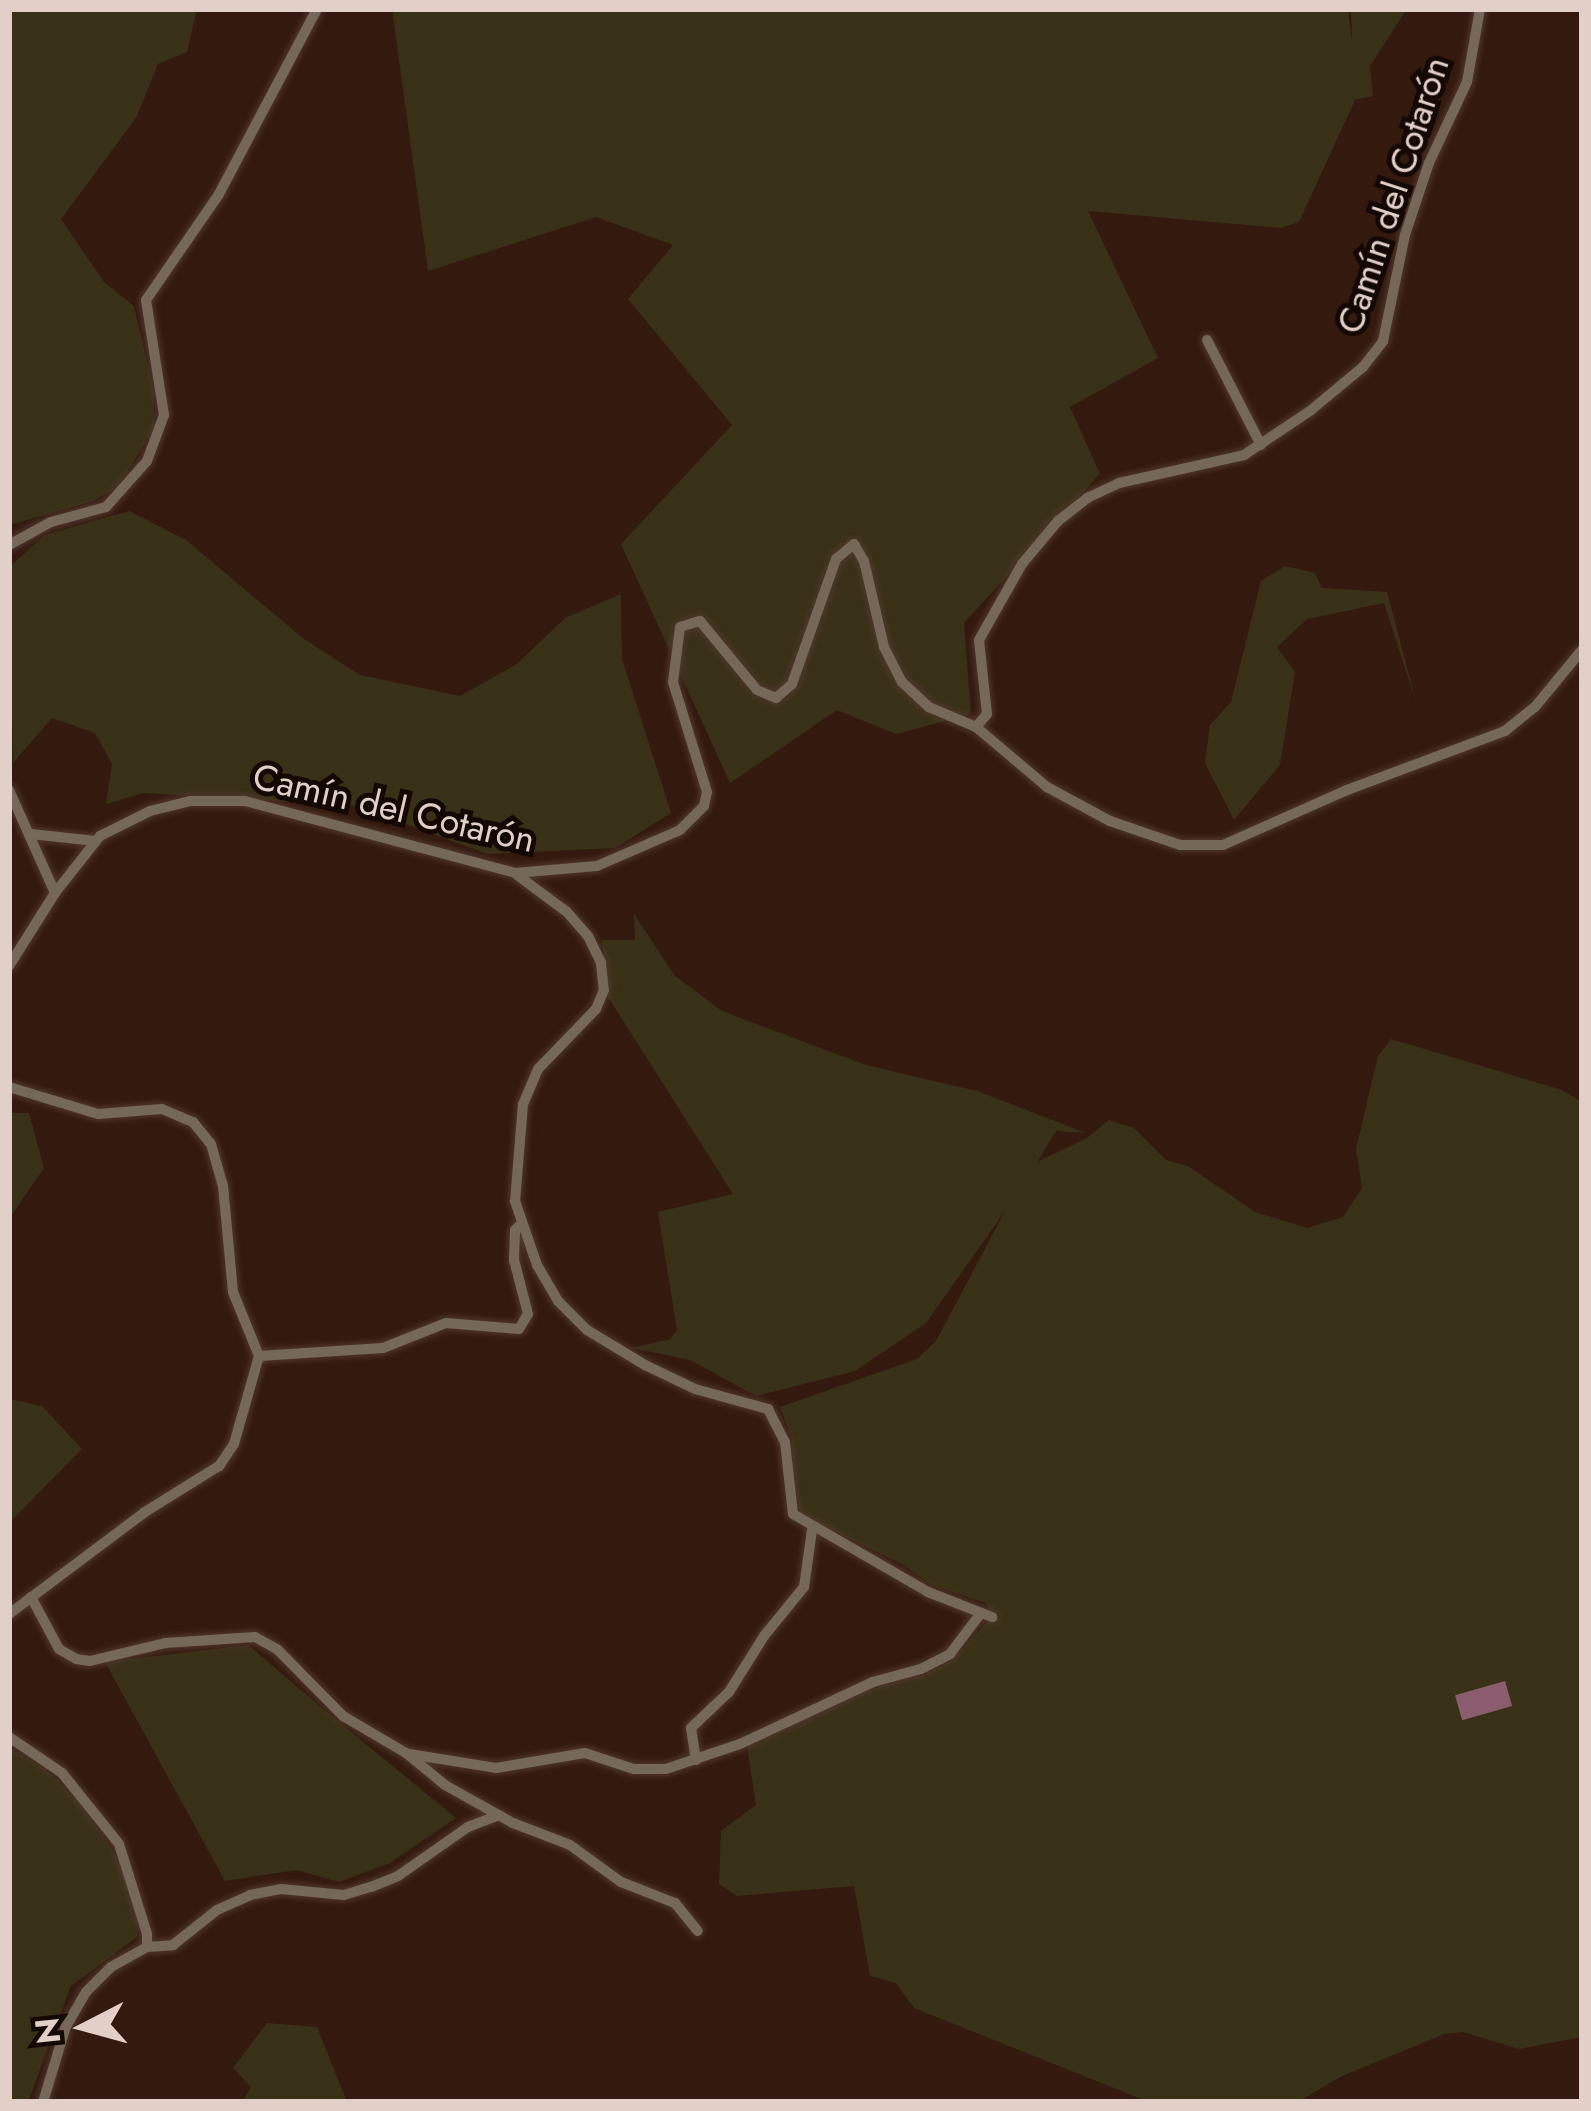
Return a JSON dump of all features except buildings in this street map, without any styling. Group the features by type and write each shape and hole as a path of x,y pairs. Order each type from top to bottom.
{"street":[{"path":"9,545 51,522 106,507 147,461 164,415 145,320 146,300 219,194 317,9"},
{"name":"Camín del Cotarón","path":"9,966 55,893 96,841 150,811 190,801 245,801 514,873 598,866 693,818 707,791 673,682 680,627 700,621 757,690 776,698 792,684 836,559 854,544 864,560 884,647 902,682 928,707 976,727 987,714 979,640 1022,564 1058,521 1119,483 1204,466 1262,445 1363,367 1383,341 1405,235 1429,163 1467,82 1480,9"},
{"path":"1207,340 1262,445"},
{"path":"976,727 1047,787 1110,820 1180,845 1223,845 1368,781 1504,730 1534,707 1582,650"},
{"path":"9,790 55,893"},
{"path":"31,834 96,841"},
{"path":"406,1753 496,1768 585,1753 650,1771 696,1760 950,1654 987,1615 812,1530 793,1514 785,1442 768,1409 694,1389 587,1330 558,1301 520,1225 515,1184 527,1086 596,1010 604,990 601,963 588,936 567,912 514,873"},
{"path":"9,1087 98,1114 162,1109 193,1122 211,1144 233,1292 260,1356 234,1444 219,1466 128,1523 9,1614"},
{"path":"260,1356 383,1348 440,1324 524,1327 528,1314 513,1245 520,1225"},
{"path":"696,1760 692,1728 729,1692 764,1636 804,1587 812,1530"},
{"path":"31,1598 59,1649 76,1659 186,1640 255,1636 278,1650 343,1716 406,1753 445,1785 499,1815 570,1845 621,1882 675,1903 698,1931"},
{"path":"9,1738 62,1773 119,1844 142,1906 147,1947"},
{"path":"43,2102 65,2026 86,1992 111,1967 147,1947 173,1945 217,1910 250,1894 281,1889 344,1895 371,1887 398,1876 468,1827 499,1815"}],"shaded area":[{"path":"9,9 197,9 187,52 158,64 136,118 61,219 104,282 134,306 154,392 154,428 118,487 93,501 9,525"},
{"path":"392,9 1348,9 1352,42 1351,9 1407,9 1370,66 1373,96 1355,100 1299,222 1280,228 1088,211 1158,358 1070,407 1100,474 964,623 971,714 896,734 837,710 730,783 621,544 732,425 628,299 673,245 596,217 428,271"},
{"path":"129,511 186,540 304,639 360,675 460,696 517,664 565,618 621,594 622,659 671,813 615,848 487,854 357,806 143,793 106,804 112,764 95,733 52,718 13,763 9,567 45,535"},
{"path":"1285,566 1315,573 1322,588 1387,592 1417,705 1384,603 1307,619 1277,647 1295,672 1280,765 1234,820 1205,763 1210,725 1231,702 1261,581"},
{"path":"634,914 675,976 722,1011 866,1065 977,1091 1086,1133 1056,1131 1037,1162 1087,1138 1109,1120 1134,1128 1166,1160 1188,1166 1255,1212 1307,1228 1343,1217 1362,1188 1356,1149 1378,1056 1391,1039 1562,1090 1582,1102 1582,2037 1519,2049 1463,2032 1444,2034 1340,2077 1298,2102 1149,2102 914,2008 896,1983 870,1976 854,1886 737,1896 719,1884 721,1831 756,1805 747,1746 875,1687 924,1675 952,1660 992,1617 986,1603 932,1585 902,1564 803,1516 793,1499 792,1438 780,1407 917,1359 936,1341 1005,1211 926,1323 855,1371 756,1396 690,1360 632,1348 670,1339 677,1330 658,1212 733,1194 608,997 602,940 635,940"},
{"path":"9,1113 29,1113 44,1168 9,1219"},
{"path":"9,1399 42,1406 82,1449 9,1523"},
{"path":"248,1645 456,1818 390,1863 339,1882 297,1870 225,1881 105,1662"},
{"path":"1505,1681 1512,1706 1462,1720 1455,1695"},
{"path":"9,1747 46,1770 81,1804 122,1864 138,1916 137,1937 71,1986 28,2102 9,2102"},
{"path":"267,2023 317,2027 347,2102 242,2102 251,2087 233,2068"}]}
